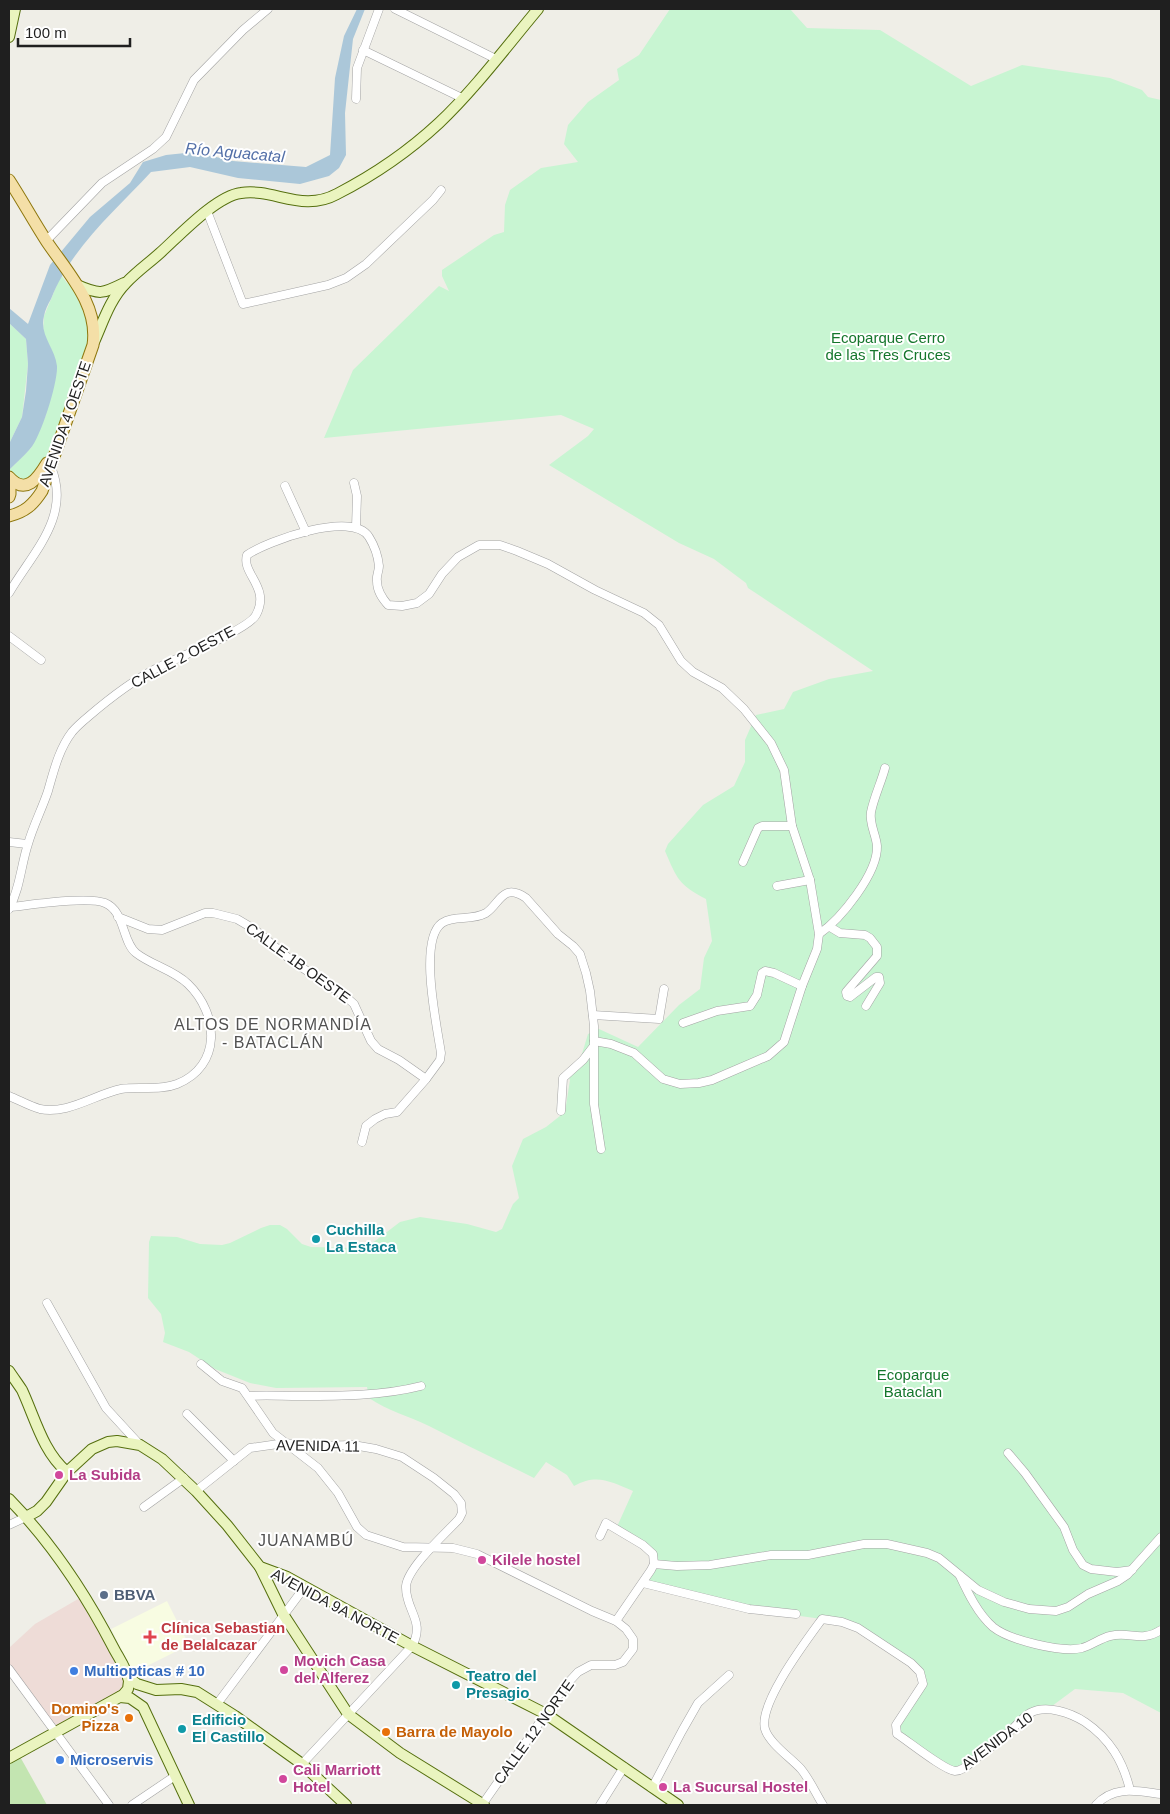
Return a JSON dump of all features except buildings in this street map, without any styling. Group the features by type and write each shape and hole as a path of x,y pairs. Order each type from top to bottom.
{"main road":[{"name":"AVENIDA 4 OESTE","path":"9,180 49,245 75,282 90,309 95,333 93,345 42,491 34,503 21,513 9,516"},
{"path":"9,478 16,484 32,484 57,447"},
{"path":"9,478 9,497"}],"street":[{"path":"9,37 15,9"},
{"path":"49,245 102,184 153,149 166,137 194,80 243,30 268,9"},
{"path":"356,99 357,68 379,9"},
{"path":"395,9 496,59"},
{"name":"AVENIDA 4 OESTE","path":"93,345 108,308 125,283 207,211 223,200 241,192 304,201 326,199 350,187 408,149 440,122 538,9"},
{"path":"363,50 462,98"},
{"path":"207,211 243,304 328,286 346,278 366,264 433,200 440,190"},
{"name":"AVENIDA 4 OESTE","path":"75,282 93,292 105,292 125,283"},
{"path":"9,593 49,529 57,505 56,481 51,467"},
{"path":"354,483 357,496 356,527 368,535 375,550 379,566 377,581 381,596 388,605 402,606 417,603 429,594 442,574 458,557 479,545 500,546 548,564 595,590 644,613 659,625 681,661 693,672 722,688 744,709 771,744 784,770 792,826 810,880 819,934 817,949 802,986 784,1042 768,1056 712,1080 680,1084 663,1079 634,1053 611,1044 594,1044"},
{"path":"285,486 306,532"},
{"name":"CALLE 2 OESTE","path":"9,908 20,877 27,844 48,791 55,766 63,746 73,730 109,698 156,669 212,643 249,623 255,616 260,604 260,591 246,564 247,555 255,550 306,532 345,526 356,527"},
{"path":"9,579 19,575"},
{"path":"9,636 41,660"},
{"path":"819,934 830,927 845,910 869,874 877,847 871,824 871,814 884,768"},
{"path":"743,862 758,828 762,826 792,826"},
{"path":"9,842 27,844"},
{"path":"777,886 810,880"},
{"path":"362,1142 366,1126 380,1117 397,1112 426,1080 440,1060 441,1053 429,952 431,940 440,924 448,920 473,918 487,913 503,894 509,893 526,898 558,934 580,954 590,991 593,1015 594,1104 601,1150"},
{"path":"9,908 88,900 103,902 112,906 134,952 186,982 203,1002 209,1016 212,1043 201,1067 190,1077 176,1085 120,1089 75,1105 42,1109 9,1096"},
{"name":"CALLE 1B OESTE","path":"118,917 148,930 162,930 205,913 213,912 237,919 254,929 292,961 345,996 354,1004 370,1041 378,1049 399,1060 426,1080"},
{"path":"830,927 840,933 865,935 877,947 877,956 846,992 847,996 850,997 876,977 879,977 880,983 866,1006"},
{"path":"684,1023 717,1012 750,1006 757,995 762,973 765,971 774,973 802,986"},
{"path":"593,1015 659,1019 664,990"},
{"path":"561,1110 563,1078 583,1060 594,1044"},
{"name":"AVENIDA 9A NORTE","path":"47,1303 106,1408 140,1444 154,1452 184,1478 227,1524 260,1567 287,1577 412,1646 546,1714 678,1805"},
{"path":"201,1364 222,1382 242,1388 273,1432 318,1468 338,1493 356,1527 366,1535 403,1547 453,1548 477,1554 616,1621 654,1564 653,1554 644,1545 606,1523 600,1536"},
{"path":"9,1371 21,1389 51,1454 67,1472"},
{"path":"249,1396 273,1394 298,1396 355,1394 405,1390 421,1386"},
{"path":"187,1414 234,1461"},
{"path":"9,1525 37,1511 46,1502 67,1472 83,1456 100,1445 116,1441 140,1444"},
{"name":"AVENIDA 11","path":"196,1491 250,1448 285,1443 311,1446 353,1445 376,1449 402,1457 434,1478 454,1494 460,1503 462,1508 459,1519 432,1548"},
{"path":"1008,1453 1064,1527 1073,1550 1083,1565 1091,1569 1117,1572 1132,1570"},
{"path":"144,1507 184,1478"},
{"path":"9,1500 47,1542 85,1595 128,1677 141,1686 156,1690 181,1688 197,1692 302,1764 346,1805"},
{"path":"654,1564 677,1566 710,1565 771,1555 808,1555 864,1544 887,1544 927,1553 939,1558 978,1590 1004,1602 1029,1609 1056,1611 1068,1607 1088,1594 1118,1581 1132,1570 1161,1537"},
{"path":"302,1764 412,1646 417,1637 417,1627 407,1596 406,1584 414,1569 432,1548"},
{"path":"260,1567 283,1614 348,1714 400,1753 483,1805"},
{"path":"959,1574 978,1608 994,1627 1031,1642 1065,1649 1080,1648 1097,1643 1108,1636 1125,1634 1144,1637 1161,1630"},
{"path":"643,1583 749,1609 796,1614"},
{"path":"217,1704 304,1588"},
{"name":"AVENIDA 10","path":"823,1805 802,1770 775,1744 765,1730 764,1715 777,1686 822,1619 842,1622 858,1628 911,1663 920,1672 923,1684 896,1724 895,1730 897,1734 951,1770 962,1769 994,1745 1030,1713 1048,1709 1065,1713 1081,1720 1096,1730 1119,1757 1126,1773 1130,1790"},
{"name":"CALLE 12 NORTE","path":"483,1805 565,1686 578,1672 591,1665 615,1666 623,1662 628,1656 632,1649 633,1639 626,1629 616,1621"},
{"path":"9,1670 109,1805"},
{"path":"652,1788 698,1703 729,1675"},
{"path":"9,1758 120,1697 128,1689 128,1677"},
{"path":"143,1707 148,1695 156,1690"},
{"path":"120,1697 130,1698 143,1707 189,1805"},
{"path":"600,1805 624,1767"},
{"path":"132,1805 175,1776"},
{"path":"1096,1805 1113,1792 1130,1790 1161,1794"}],"shaded area":[{"path":"85,1595 128,1677 128,1689 56,1733 9,1669 9,1648 35,1624"},
{"name":"Clínica Sebastian de Belalcazar","path":"167,1601 189,1645 133,1673 111,1629"}],"green space":[{"name":"Ecoparque Cerro de las Tres Cruces","path":"670,9 790,9 807,28 880,30 971,86 1022,65 1110,78 1142,90 1148,97 1161,100 1161,1713 1123,1693 1075,1689 1048,1709 1038,1710 962,1769 951,1770 895,1730 923,1684 920,1672 858,1628 822,1619 749,1609 643,1583 654,1564 653,1554 616,1529 633,1491 611,1482 597,1479 574,1486 567,1475 546,1462 534,1478 429,1426 376,1403 369,1398 367,1387 276,1388 250,1383 215,1369 189,1352 163,1342 165,1333 161,1314 148,1298 149,1242 151,1236 177,1237 200,1244 222,1245 261,1228 270,1225 280,1225 287,1229 302,1244 311,1247 357,1248 365,1247 375,1241 400,1222 420,1217 467,1224 496,1232 502,1229 513,1204 519,1198 512,1166 523,1139 546,1127 565,1112 570,1080 566,1072 581,1057 588,1034 599,1029 638,1047 679,1005 700,989 704,958 712,941 706,899 690,890 676,875 665,851 668,844 703,805 734,786 745,762 745,740 756,715 784,709 793,692 829,679 873,671 748,588 746,583 714,559 679,543 549,465 588,436 594,429 561,415 324,438 353,370 439,286 449,291 442,276 442,270 494,235 504,232 505,205 510,190 541,168 578,162 564,144 568,125 588,102 619,80 617,69 639,55"},
{"path":"61,275 67,283 69,282 86,318 88,342 64,415 47,455 39,469 31,477 22,480 9,470 31,448 46,415 52,351 43,332 44,316"},
{"path":"9,323 26,339 28,364 22,417 9,444"},
{"path":"18,1753 47,1805 9,1805 9,1758"}],"water":[{"name":"Río Aguacatal","path":"357,9 365,9 353,39 345,113 346,155 339,168 329,176 300,184 238,178 190,167 151,172 82,247 60,280 48,305 43,323 45,335 56,359 57,374 55,384 44,422 34,443 28,452 9,470 9,444 22,417 28,364 26,339 9,323 9,308 28,324 50,265 90,217 130,183 143,162 166,155 195,152 233,161 306,167 330,155 335,78 344,36"}],"place":[{"name":"Cuchilla La Estaca","path":"316,1239"},
{"name":"La Subida","path":"59,1475"},
{"name":"Kilele hostel","path":"482,1560"},
{"name":"BBVA","path":"104,1595"},
{"name":"Clínica Sebastian de Belalcazar","path":"150,1637"},
{"name":"Movich Casa del Alferez","path":"284,1670"},
{"name":"Multiopticas # 10","path":"74,1671"},
{"name":"Teatro del Presagio","path":"456,1685"},
{"name":"Domino's Pizza","path":"129,1718"},
{"name":"Edificio El Castillo","path":"182,1729"},
{"name":"Barra de Mayolo","path":"386,1732"},
{"name":"Microservis","path":"60,1760"},
{"name":"Cali Marriott Hotel","path":"283,1779"},
{"name":"La Sucursal Hostel","path":"663,1787"}],"district":[{"name":"ALTOS DE NORMANDÍA - BATACLÁN","path":"273,1033"},
{"name":"JUANAMBÚ","path":"306,1540"}],"park label":[{"name":"Ecoparque Bataclan","path":"913,1384"}]}
